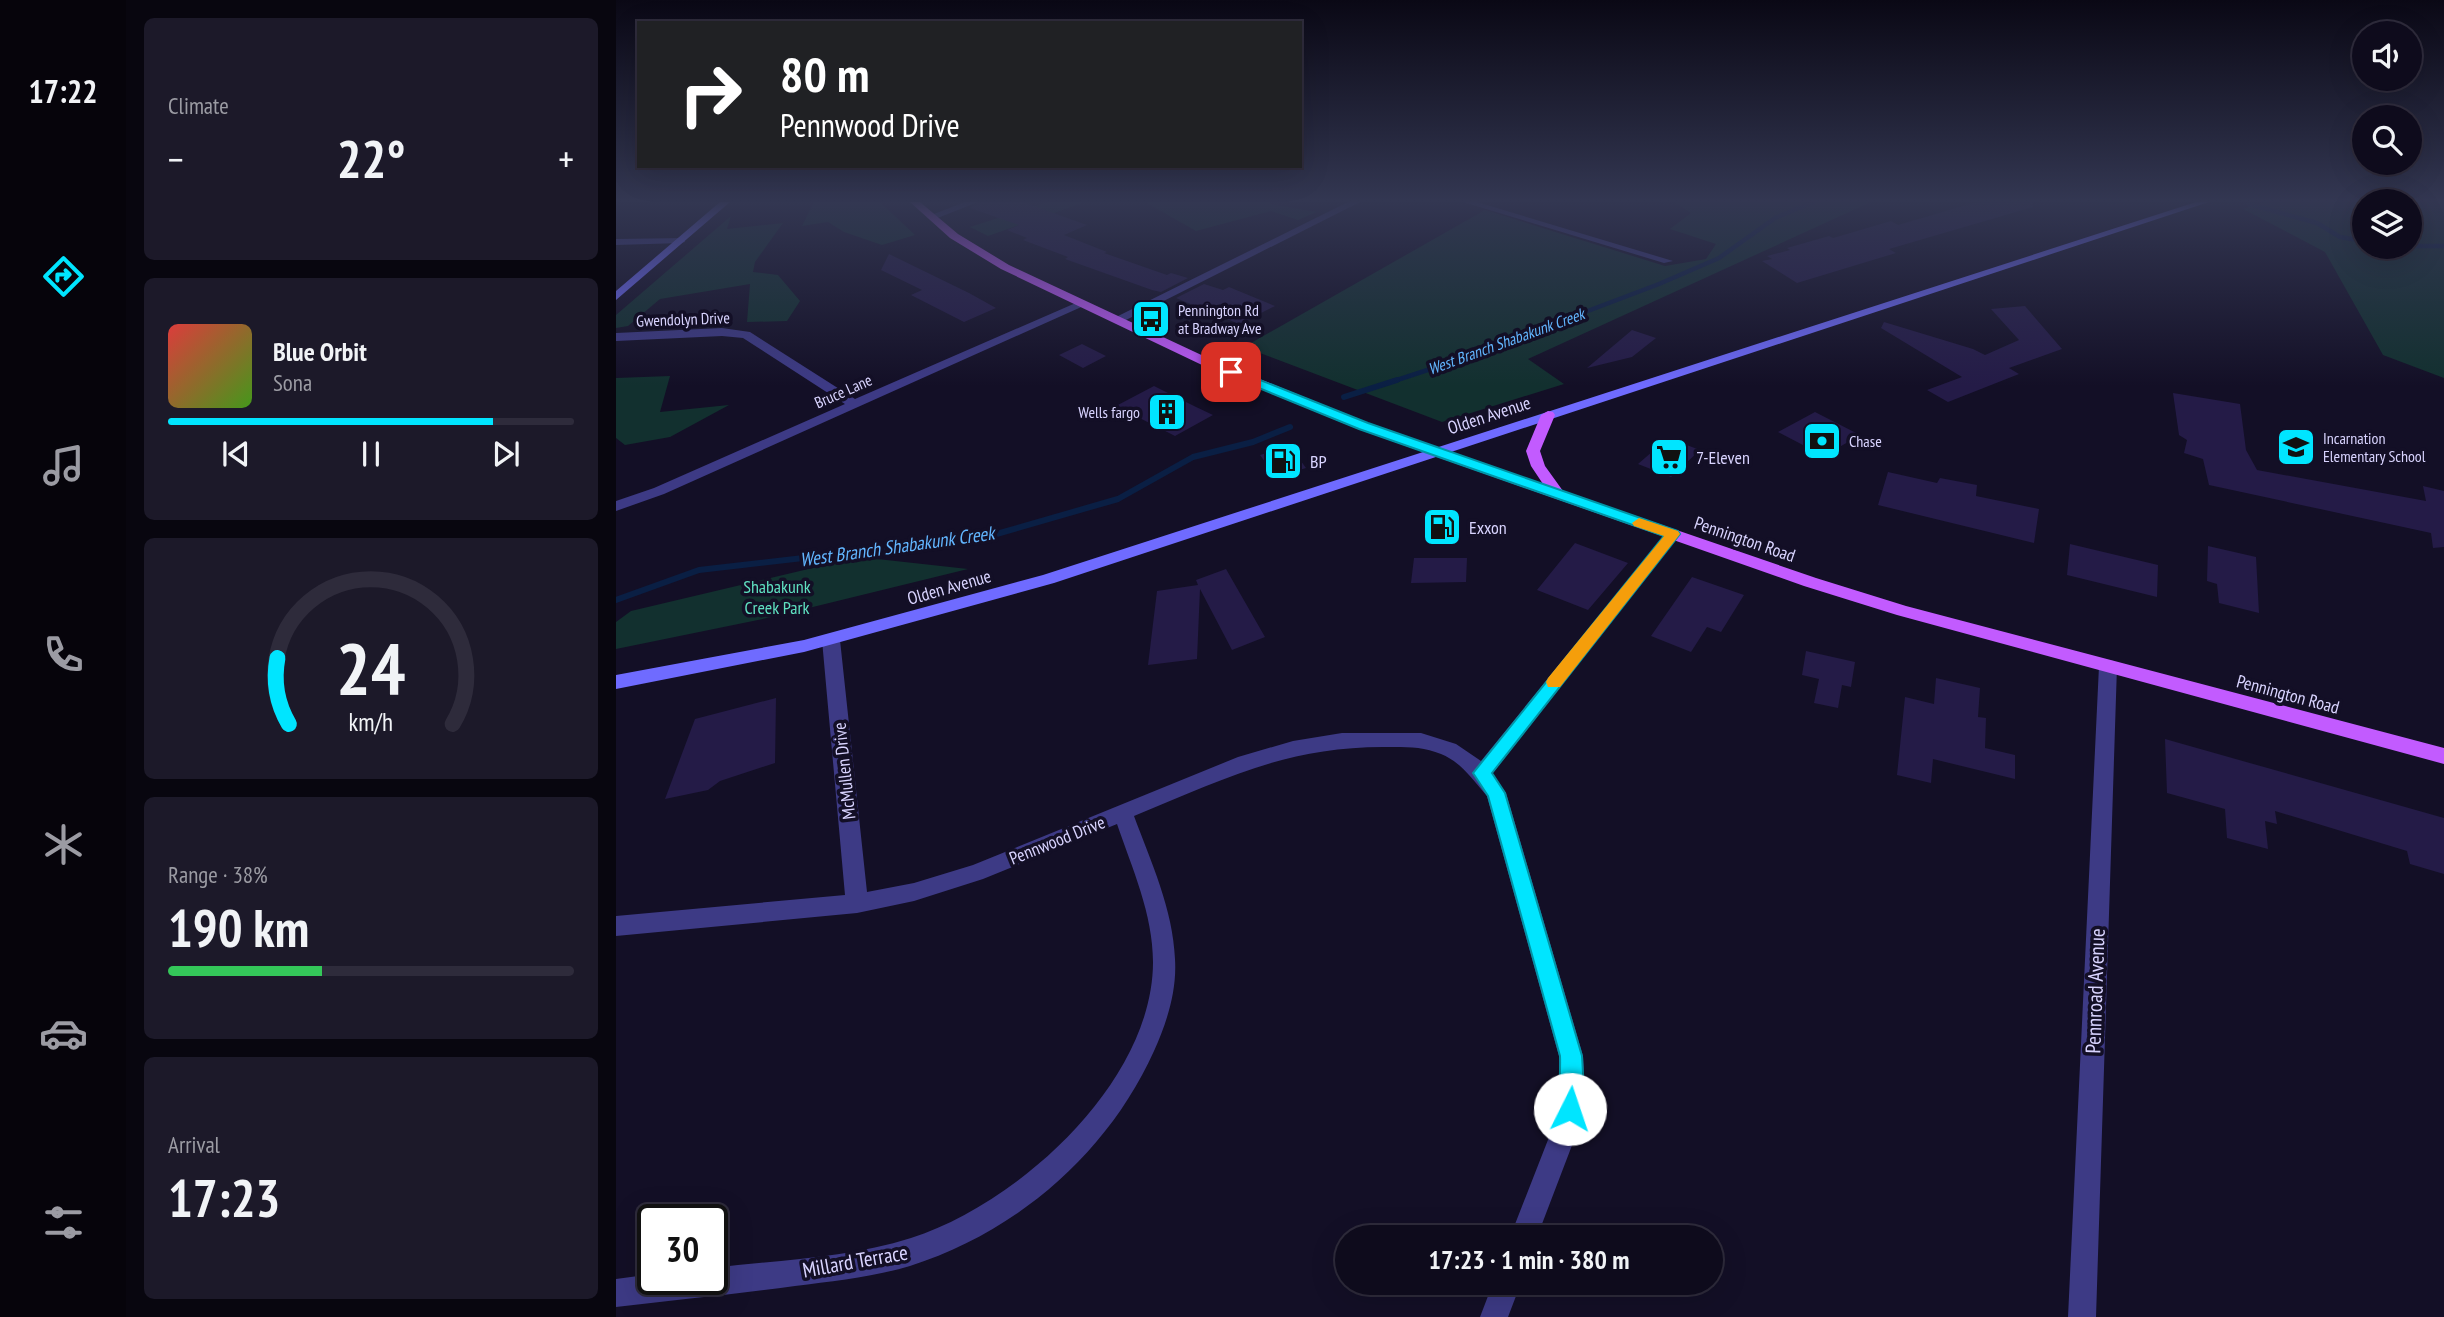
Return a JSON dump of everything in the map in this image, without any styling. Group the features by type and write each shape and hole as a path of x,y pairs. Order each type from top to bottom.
{"main road":[{"path":"616,297 654,263"},
{"name":"Pennington Road","path":"1001,263 1116,320 1280,393 1437,452 1673,534 1903,611 2444,756"},
{"name":"Olden Avenue","path":"616,682 831,640 1048,579 2013,263"},
{"path":"1548,415 1533,452 1538,466 1558,494"}],"street":[{"path":"1116,320 1230,263"},
{"name":"Bruce Lane","path":"616,506 659,491 1082,304"},
{"name":"Gwendolyn Drive","path":"616,337 722,332 746,335 855,405"},
{"path":"1482,773 1673,534"},
{"name":"McMullen Drive","path":"831,640 857,903"},
{"name":"Pennroad Avenue","path":"2082,1317 2108,666"},
{"name":"Pennwood Drive","path":"616,926 857,903 914,892 976,873 1245,762 1293,748 1342,740 1422,740 1449,749 1482,773 1496,793 1571,1056 1573,1091 1566,1127 1529,1225"},
{"name":"Millard Terrace","path":"616,1293 862,1264 913,1251 967,1228 991,1214 1014,1200 1056,1166 1092,1129 1124,1085 1148,1038 1160,999 1164,963 1161,927 1123,813"},
{"path":"1494,1317 1502,1295"}],"green space":[{"path":"676,263 755,263 753,272 778,275 800,301 787,321 747,322 750,284 660,299 628,326 616,328 616,315"},
{"path":"1391,263 1657,263 1665,266 1737,263 1528,359 1564,384 1442,422 1244,347"},
{"path":"2331,263 2444,263 2444,378 2383,355"},
{"path":"670,376 660,412 729,405 670,437 625,445 616,438 616,378"},
{"name":"Shabakunk Creek Park","path":"859,557 968,569 772,617 616,649 616,622 631,611"}],"building":[{"path":"884,263 908,263 996,308 964,322 911,295 922,290 881,270"},
{"path":"1078,263 1134,263 1167,275 1171,273 1188,278 1161,292"},
{"path":"1766,263 1861,263 1797,283"},
{"path":"1204,284 1223,290 1229,287 1275,306 1239,324 1176,298"},
{"path":"2025,306 2062,349 2009,368 2019,374 1948,402 1927,390 1962,377 1881,328 1884,322 1985,355 2019,340 1991,309"},
{"path":"1632,330 1656,338 1632,357 1587,368"},
{"path":"1082,344 1106,356 1083,368 1059,355"},
{"name":"Wells fargo","path":"1154,386 1213,415 1175,436 1116,406"},
{"path":"2173,393 2240,404 2246,450 2257,470 2426,501 2423,486 2444,491 2444,547 2433,548 2431,533 2209,485 2203,459 2184,453 2187,440 2179,435"},
{"name":"Chase","path":"1815,412 1860,435 1824,456 1778,432"},
{"name":"7-Eleven","path":"1668,438 1700,450 1671,477 1638,464"},
{"name":"BP","path":"1290,446 1306,468 1276,477 1260,455"},
{"path":"1888,472 1937,483 1940,478 1977,485 1976,496 2039,509 2034,543 1878,505"},
{"path":"1575,543 1628,563 1588,610 1537,590"},
{"path":"2070,544 2158,565 2157,597 2067,575"},
{"path":"2208,546 2256,557 2259,613 2219,603 2217,584 2207,581"},
{"path":"1414,558 1467,558 1466,582 1411,583"},
{"path":"1226,569 1265,637 1232,650 1200,589 1197,659 1148,665 1157,591 1198,585 1196,580"},
{"path":"1692,577 1744,595 1721,632 1707,627 1691,652 1651,636"},
{"path":"1806,651 1855,662 1851,687 1842,685 1838,708 1814,703 1819,679 1802,675"},
{"path":"1936,678 1980,688 1978,717 1986,718 1985,748 2015,755 2015,779 1933,759 1931,783 1897,775 1905,697 1934,704"},
{"path":"776,698 775,763 720,781 708,790 665,799 695,719"},
{"path":"2165,739 2444,818 2444,874 2410,864 2407,851 2275,811 2277,824 2265,821 2268,849 2227,838 2225,809 2167,793"}],"waterway":[{"name":"West Branch Shabakunk Creek","path":"1391,382 1461,359 1706,263"},
{"name":"West Branch Shabakunk Creek","path":"1344,397 1397,380"},
{"name":"West Branch Shabakunk Creek","path":"616,600 699,570 986,537 1118,499 1193,457 1253,442 1290,427"}],"slow traffic":[{"path":"1554,682 1673,534 1639,523"}],"place":[{"name":"Pennington Rd at Bradway Ave","path":"1151,319"},
{"name":"Wells fargo","path":"1167,412"},
{"name":"Chase","path":"1822,441"},
{"name":"Incarnation Elementary School","path":"2296,447"},
{"name":"7-Eleven","path":"1669,457"},
{"name":"BP","path":"1283,461"},
{"name":"Exxon","path":"1442,527"}],"route":[{"path":"1231,372 1363,426 1673,534 1482,773 1496,793 1571,1056 1573,1091 1570,1109"}]}
